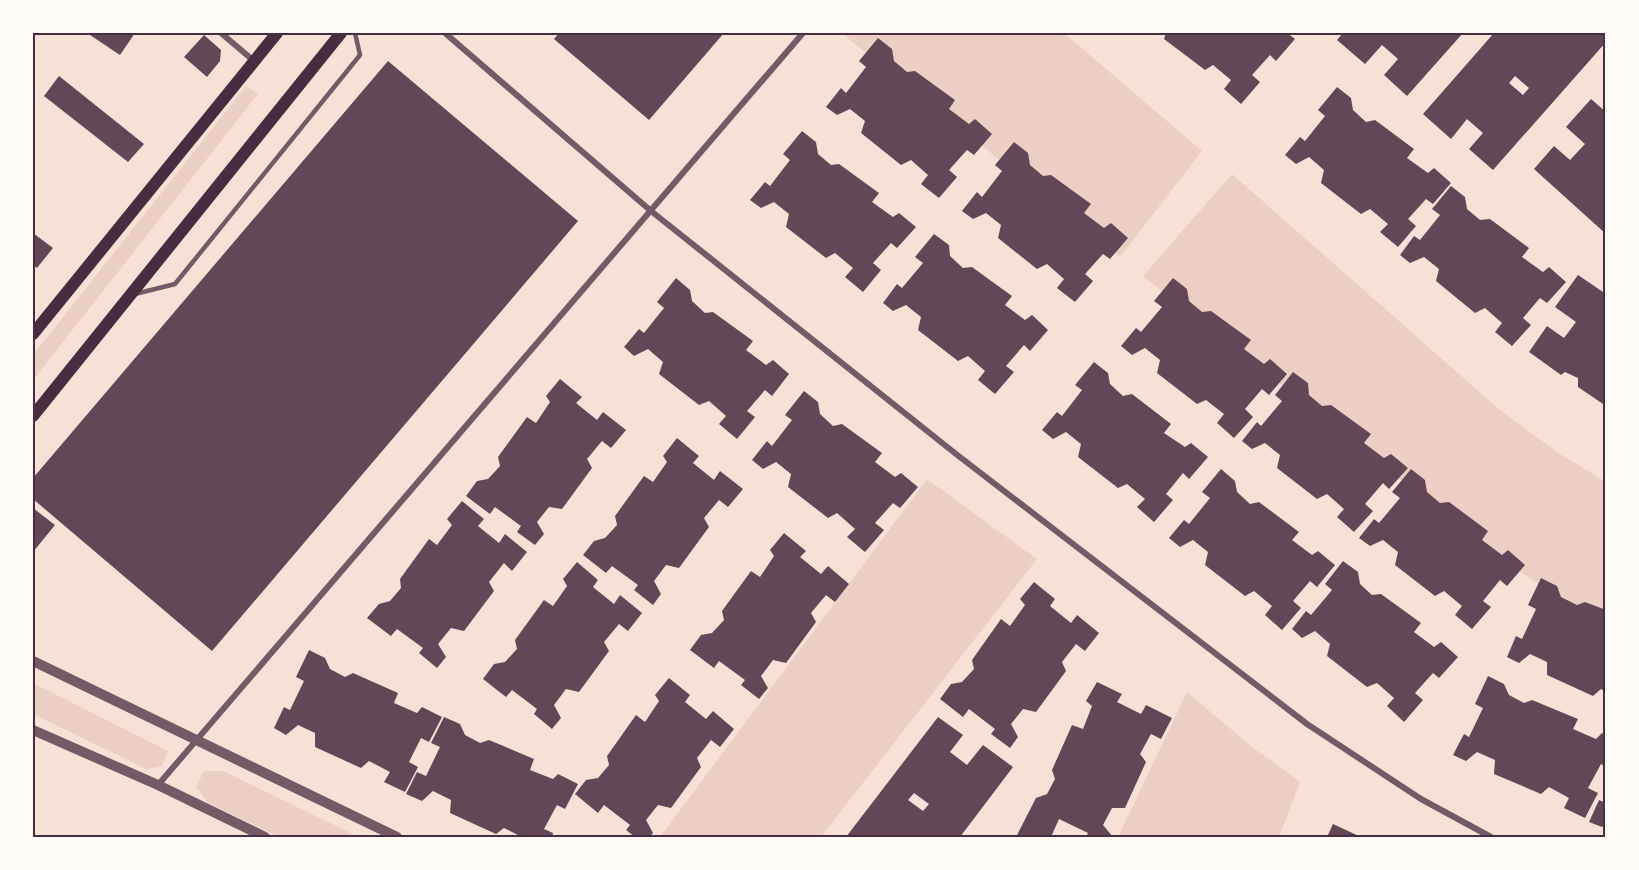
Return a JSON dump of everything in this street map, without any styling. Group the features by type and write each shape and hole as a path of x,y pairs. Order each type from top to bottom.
{"main road":[{"path":"33,334 277,33"},
{"path":"33,416 340,33"}],"street":[{"path":"221,33 254,61"},
{"path":"444,33 651,211 956,454 1307,724 1421,799 1491,837"},
{"path":"158,785 803,33"},
{"path":"33,661 397,837"},
{"path":"33,730 158,785 265,837"}],"lane":[{"path":"130,296 175,284 360,55 355,33"}],"shaded area":[{"path":"846,33 1064,33 1202,151 1120,257 844,35"},
{"path":"246,86 258,94 33,380 33,355"},
{"path":"1232,174 1500,410 1557,452 1606,482 1606,621 1550,591 1471,540 1375,458 1143,276"},
{"path":"927,479 1037,559 821,837 660,837"},
{"path":"33,683 168,751 162,766 146,769 33,714"},
{"path":"1187,692 1252,747 1300,782 1279,837 1118,837"},
{"path":"204,771 223,771 359,837 280,837 208,803 196,787"}],"building":[{"path":"87,33 135,33 120,55"},
{"path":"559,33 724,33 649,120 554,39"},
{"path":"1166,33 1287,33 1295,39 1276,61 1270,55 1252,75 1260,82 1241,104 1224,89 1231,80 1213,65 1205,70 1164,39"},
{"path":"1343,33 1463,33 1407,96 1384,75 1398,59 1382,45 1365,64 1337,40"},
{"path":"1494,33 1606,33 1606,42 1493,170 1469,149 1483,133 1467,119 1451,139 1423,114","holes":["1515,76 1529,88 1523,95 1509,83"]},
{"path":"204,35 221,50 220,61 207,77 184,57"},
{"path":"878,38 892,49 894,61 907,72 915,71 955,100 949,109 969,124 975,119 992,134 974,155 967,150 949,170 957,177 939,198 921,184 928,175 911,160 901,165 861,133 865,121 850,109 837,115 826,107 841,88 846,93 866,67 859,61"},
{"path":"388,61 578,221 212,651 33,499 33,478"},
{"path":"59,76 144,144 128,162 44,96"},
{"path":"1337,87 1351,98 1353,110 1366,122 1375,120 1414,149 1407,158 1428,173 1434,168 1451,183 1433,204 1426,199 1408,219 1416,226 1398,247 1380,232 1388,224 1370,209 1361,214 1321,183 1324,170 1309,157 1296,164 1285,155 1300,137 1305,141 1325,116 1318,110"},
{"path":"1591,99 1606,112 1606,234 1534,169 1554,146 1570,160 1585,144 1566,127"},
{"path":"802,131 816,142 818,154 831,165 839,164 879,193 872,202 893,217 899,213 916,227 897,248 891,243 873,263 881,270 863,292 845,277 853,268 835,253 826,258 786,227 789,214 774,202 761,208 750,200 765,182 770,186 790,160 783,154"},
{"path":"1014,142 1028,153 1030,165 1043,176 1051,175 1091,204 1084,213 1104,228 1111,223 1128,238 1110,259 1103,254 1085,274 1093,281 1075,302 1057,288 1064,279 1047,264 1037,269 998,238 1001,225 986,213 973,219 962,211 977,192 982,197 1002,171 995,165"},
{"path":"1451,186 1465,197 1467,209 1480,220 1490,219 1529,248 1522,257 1543,272 1549,267 1566,282 1547,303 1540,298 1523,318 1531,325 1512,346 1495,332 1502,323 1485,308 1475,313 1436,281 1439,269 1424,257 1410,263 1400,255 1414,236 1420,240 1440,215 1432,209"},
{"path":"33,233 53,248 37,268 33,265"},
{"path":"934,234 949,245 950,256 963,268 972,267 1012,296 1005,305 1025,320 1032,315 1048,330 1030,351 1024,345 1006,366 1014,372 995,394 978,380 985,371 968,356 958,361 918,330 921,317 906,305 893,311 883,303 897,284 902,288 923,263 915,257"},
{"path":"1578,275 1606,294 1606,406 1578,387 1578,378 1565,372 1561,375 1529,352 1547,326 1564,338 1576,322 1555,307"},
{"path":"676,278 690,290 692,301 705,313 713,312 753,341 746,350 766,365 773,360 789,374 772,396 765,390 747,411 755,417 737,439 719,424 726,416 709,401 699,405 659,374 663,362 648,349 634,356 624,347 639,329 644,333 664,308 657,302"},
{"path":"1173,278 1187,289 1189,301 1202,312 1211,311 1251,340 1244,349 1264,364 1270,359 1287,374 1269,395 1262,389 1245,409 1253,417 1234,438 1217,423 1224,414 1206,400 1197,404 1157,373 1160,360 1145,348 1132,355 1121,346 1136,328 1141,332 1162,307 1154,301"},
{"path":"1094,362 1108,373 1110,384 1123,396 1132,394 1171,424 1164,433 1185,447 1191,443 1208,457 1189,479 1183,473 1166,494 1173,500 1154,522 1137,507 1145,499 1127,484 1118,488 1078,457 1081,444 1066,432 1053,439 1042,430 1057,412 1062,416 1082,390 1075,385"},
{"path":"1293,372 1308,383 1309,395 1322,406 1331,405 1371,434 1364,443 1384,458 1391,454 1408,468 1389,489 1383,483 1365,504 1373,511 1354,532 1337,517 1344,509 1327,494 1317,499 1277,468 1280,455 1265,443 1252,449 1242,441 1257,422 1261,426 1282,401 1275,395"},
{"path":"560,379 582,397 576,403 597,420 603,412 626,430 611,448 602,441 587,459 592,468 562,509 549,507 537,522 544,534 535,545 517,532 521,526 495,507 490,514 466,496 477,481 488,479 500,466 498,457 527,417 536,423 550,402 546,396"},
{"path":"804,391 818,402 820,414 833,426 842,424 882,453 875,462 895,477 901,473 918,487 900,508 893,503 875,523 884,530 865,552 847,537 855,529 837,513 828,518 788,487 791,474 776,462 763,469 752,460 767,441 772,446 792,420 785,415"},
{"path":"677,438 699,456 693,463 714,480 720,471 743,489 728,507 719,500 704,518 709,527 679,568 666,565 654,581 661,594 653,605 634,590 638,585 612,566 606,573 583,555 594,541 605,538 617,525 615,516 644,476 653,482 667,462 663,456"},
{"path":"1221,469 1235,481 1237,492 1250,504 1259,502 1299,532 1292,540 1312,555 1318,551 1335,565 1317,587 1310,581 1293,601 1301,608 1282,630 1265,615 1272,606 1254,591 1245,596 1205,565 1208,552 1193,540 1180,547 1169,538 1184,520 1189,524 1210,498 1202,492"},
{"path":"1411,469 1425,480 1427,492 1440,503 1449,502 1488,531 1482,540 1502,555 1508,550 1525,565 1507,586 1500,580 1483,601 1491,607 1472,629 1455,615 1462,606 1444,591 1435,596 1395,565 1398,552 1383,540 1370,546 1359,538 1374,519 1379,523 1400,498 1392,492"},
{"path":"462,501 484,519 478,526 499,543 505,534 527,552 512,571 504,563 489,582 494,591 464,631 451,628 438,644 446,657 437,668 419,653 423,648 397,629 391,636 367,618 379,604 390,601 401,588 400,579 429,539 437,545 452,525 447,519"},
{"path":"33,508 55,525 33,552"},
{"path":"784,533 806,551 800,557 821,574 828,566 849,584 835,602 826,595 811,613 816,622 786,663 773,660 761,676 768,688 759,699 741,685 745,680 719,661 714,668 690,650 701,635 712,633 724,620 722,611 751,571 760,577 774,556 770,550"},
{"path":"1343,561 1358,572 1360,584 1372,595 1381,594 1421,623 1414,632 1434,647 1441,642 1458,657 1439,678 1433,673 1415,693 1423,700 1404,722 1387,706 1394,698 1377,683 1367,687 1327,656 1330,644 1315,631 1302,638 1292,629 1306,611 1311,615 1332,590 1325,584"},
{"path":"577,562 598,580 593,587 614,604 620,595 642,613 628,631 619,624 604,642 609,651 579,692 566,689 554,705 561,718 552,729 534,714 537,709 512,690 506,697 483,679 494,664 505,662 517,649 515,640 544,600 553,606 567,586 563,579"},
{"path":"1541,578 1557,586 1561,597 1577,605 1585,602 1606,610 1606,692 1601,689 1593,696 1547,675 1547,662 1530,654 1519,663 1507,657 1516,636 1522,639 1536,609 1528,605"},
{"path":"1034,582 1055,599 1050,606 1071,623 1077,615 1099,633 1085,651 1076,644 1062,662 1066,671 1036,712 1023,709 1011,724 1018,737 1010,748 991,734 995,729 969,709 963,717 940,699 951,684 962,682 974,669 972,660 1001,619 1010,626 1025,605 1020,599"},
{"path":"309,650 325,658 330,669 345,677 353,673 398,693 394,703 417,713 422,707 442,717 429,742 421,738 409,762 418,767 405,792 384,782 390,772 369,761 361,768 315,747 315,733 298,725 286,735 274,728 284,707 290,710 304,681 296,677"},
{"path":"1488,676 1504,684 1509,695 1524,703 1532,700 1578,719 1573,729 1596,739 1602,733 1606,735 1606,767 1601,764 1588,788 1598,793 1585,818 1564,808 1569,798 1549,787 1541,794 1494,774 1495,760 1477,752 1466,761 1453,755 1464,734 1469,737 1483,708 1475,704"},
{"path":"669,678 690,695 685,702 706,719 713,711 734,729 720,747 711,740 697,758 701,767 671,808 658,805 646,820 653,833 650,837 635,837 626,830 630,825 604,805 598,813 575,794 586,780 598,778 609,765 607,756 636,715 645,722 659,701 655,695"},
{"path":"1097,682 1122,694 1117,702 1141,714 1146,705 1172,718 1161,739 1151,734 1140,754 1146,762 1125,808 1112,808 1103,825 1113,837 1086,837 1088,833 1059,819 1051,837 1016,837 1036,798 1047,794 1055,779 1052,770 1072,725 1083,729 1092,706 1086,701"},
{"path":"444,717 460,724 465,735 480,743 489,740 534,759 530,770 553,779 558,774 578,784 565,809 557,805 544,829 553,833 552,837 522,837 504,828 496,834 450,813 451,800 433,791 422,801 406,794 417,772 426,776 440,747 431,743"},
{"path":"938,717 963,735 950,752 967,765 983,745 1013,767 960,837 846,837","holes":["914,793 929,804 923,811 908,800"]},
{"path":"1599,800 1606,803 1606,824 1602,827 1589,822"},
{"path":"1333,824 1361,837 1327,837"}]}
